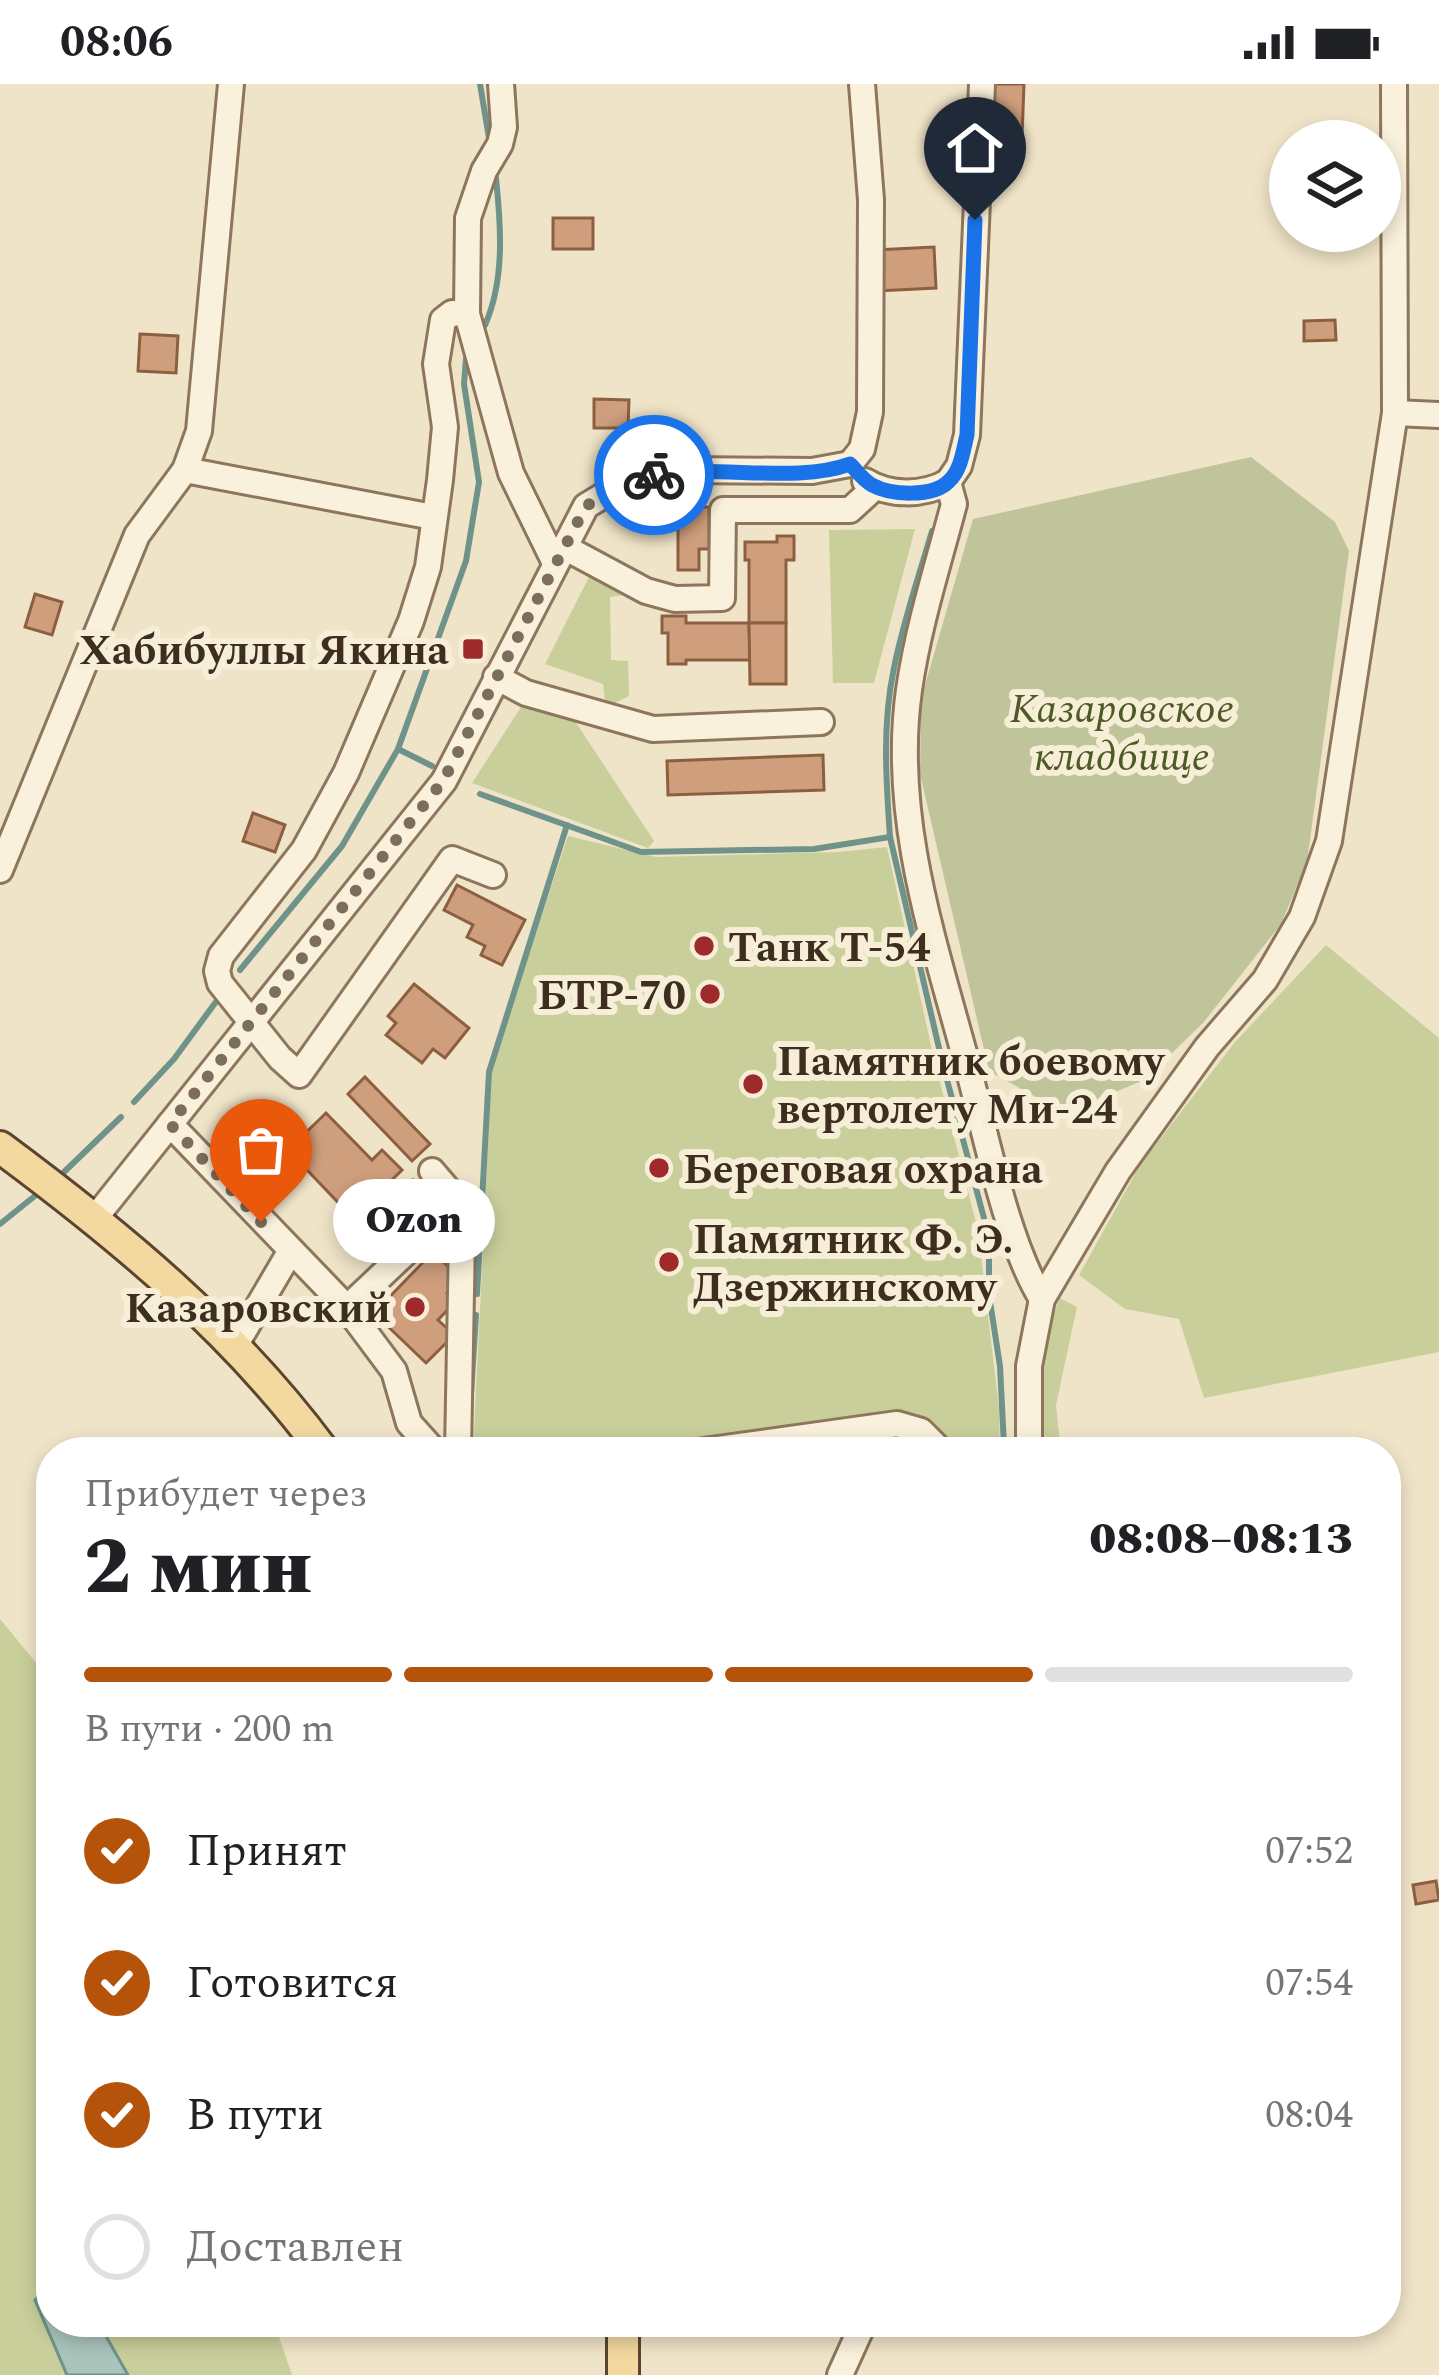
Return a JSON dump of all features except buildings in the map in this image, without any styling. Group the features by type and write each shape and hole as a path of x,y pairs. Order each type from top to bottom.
{"main road":[{"path":"0,1147 95,1218 235,1346 311,1437"},
{"path":"623,2337 623,2375"}],"street":[{"path":"0,870 137,535 185,470 199,431 231,84"},
{"path":"501,84 504,127 500,144 484,171 469,218 467,314 511,473 559,555 646,591 675,598 722,598 723,509 850,510 875,487"},
{"path":"95,1218 443,781 586,506 629,480 683,470 812,471 850,464 862,449 870,412 871,200 862,84"},
{"path":"850,464 875,487 894,492 924,491 948,482 959,466 967,435 982,84"},
{"path":"1029,1437 1029,1366 1042,1299 1118,1171 1207,1047 1265,980 1303,917 1329,842 1395,413 1394,84"},
{"path":"467,314 452,313 442,320 436,364 445,427 428,567 411,621 346,773 304,850 221,956 220,983 298,1075 452,860 494,875"},
{"path":"1395,413 1439,415"},
{"path":"185,470 433,517"},
{"path":"948,482 954,504 908,692 905,780 910,843 1024,1271 1042,1299"},
{"path":"496,677 526,693 653,729 821,722"},
{"path":"170,1124 347,1308 394,1371 409,1423 422,1437"},
{"path":"432,1171 456,1198 462,1238 458,1437"},
{"path":"347,1308 418,1240 462,1238"},
{"path":"235,1346 290,1252"},
{"path":"804,1437 897,1424 927,1437"},
{"path":"840,2375 857,2337"}],"green space":[{"name":"Казаровское кладбище","path":"1251,457 1335,522 1349,551 1307,862 1281,924 1203,1023 1144,1080 1065,1113 989,1071 920,774 921,699 973,519"},
{"path":"915,529 874,683 833,683 829,530"},
{"path":"590,575 623,590 624,595 610,597 611,660 628,661 629,696 615,703 605,701 603,684 545,664"},
{"path":"521,707 575,721 654,841 648,848 472,783"},
{"path":"568,836 656,857 887,847 978,1230 1000,1437 474,1437 492,1063"},
{"path":"1326,945 1439,1038 1439,1352 1204,1398 1179,1319 1125,1309 1079,1275 1140,1165 1235,1042"},
{"path":"1060,1298 1077,1307 1056,1405 1059,1437 1039,1437 1039,1373"},
{"path":"0,1619 36,1663 36,2337 51,2337 67,2375 0,2375"},
{"path":"106,2337 279,2337 292,2375 128,2375"}],"water":[{"path":"51,2337 106,2337 128,2375 67,2375"}],"waterway":[{"path":"480,84 489,138"},
{"path":"485,325 499,271 496,178"},
{"path":"240,970 342,846 398,749 466,561 479,482 464,384 466,358"},
{"path":"890,837 886,752 890,689 932,531"},
{"path":"398,749 432,766"},
{"path":"480,794 641,852 814,849 890,837 989,1237 989,1295 1000,1366 1004,1437"},
{"path":"477,1294 489,1072 567,825"},
{"path":"134,1102 174,1059 218,999"},
{"path":"63,1173 121,1117"},
{"path":"0,1224 36,1195"},
{"path":"471,1394 476,1315"}],"way so far":[{"path":"261,1222 170,1124 443,781 586,506 629,480 654,475"}],"place":[{"name":"Хабибуллы Якина","path":"473,649"},
{"name":"Танк Т-54","path":"704,946"},
{"name":"БТР-70","path":"710,994"},
{"name":"Памятник боевому вертолету Ми-24","path":"753,1084"},
{"name":"Береговая охрана","path":"659,1168"},
{"name":"Ozon","path":"261,1222"},
{"name":"Памятник Ф. Э. Дзержинскому","path":"669,1262"},
{"name":"Казаровский","path":"415,1307"}],"route":[{"path":"654,475 683,470 812,471 850,464 875,487 894,492 924,491 948,482 959,466 967,435 975,220"}]}
